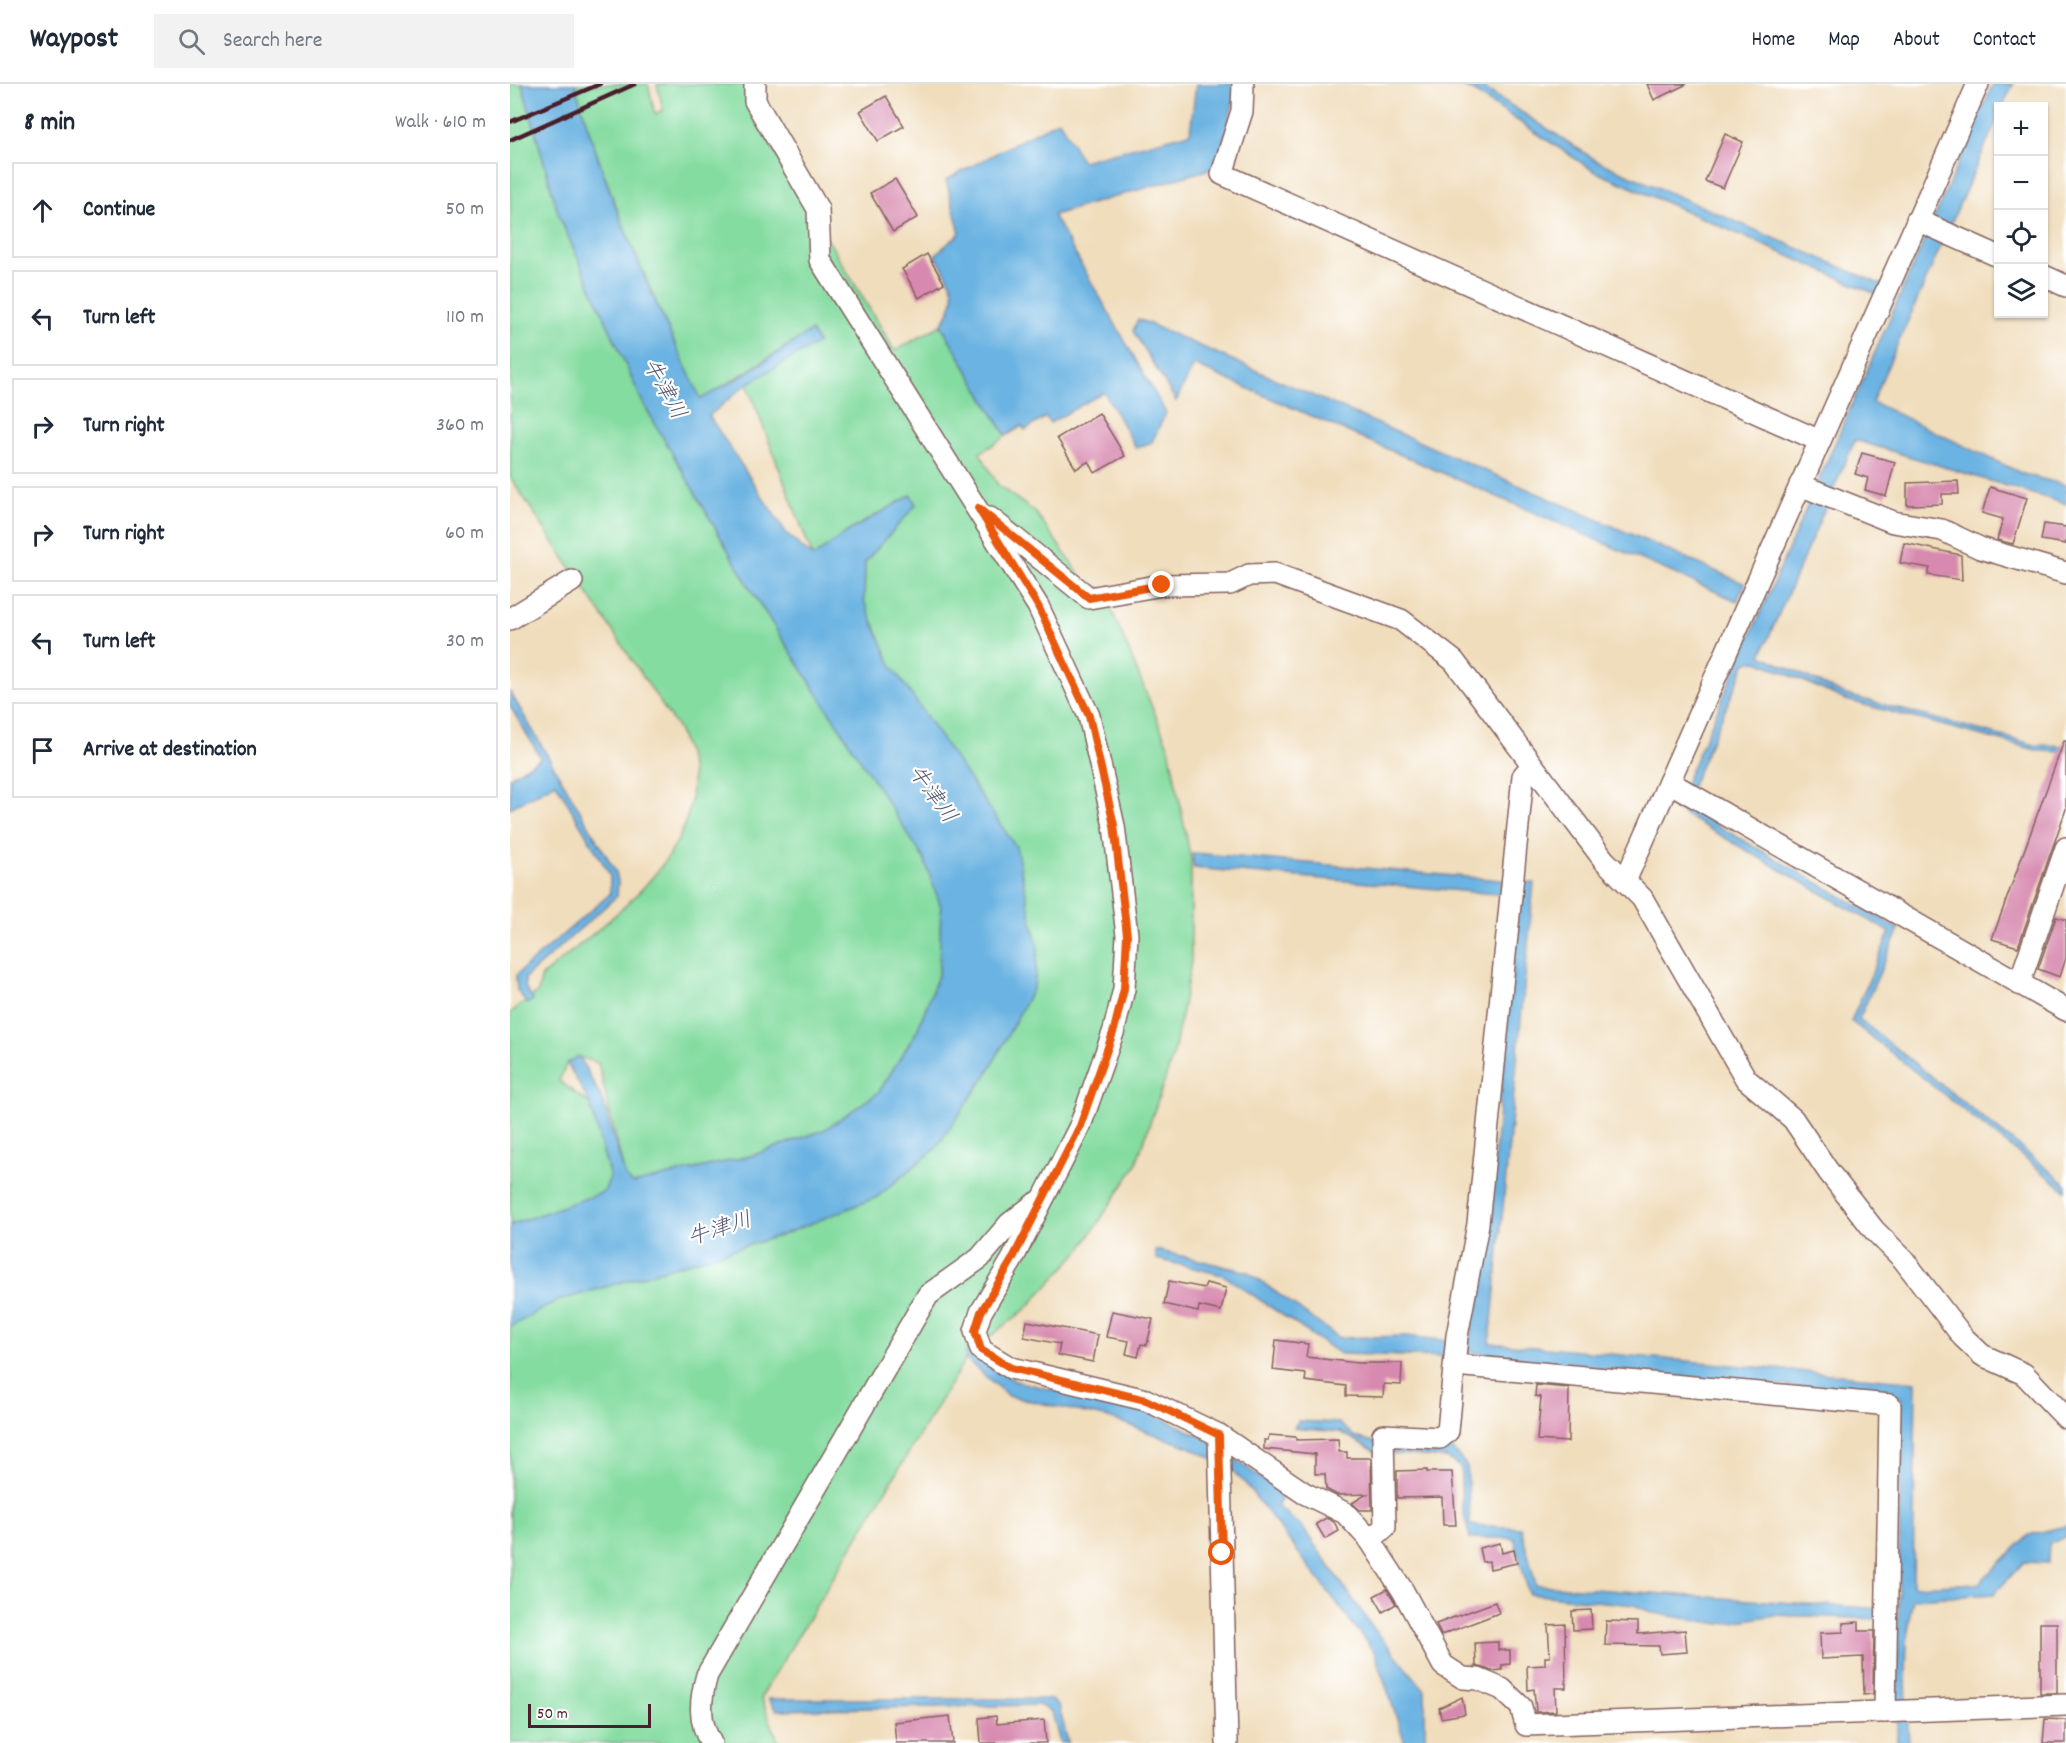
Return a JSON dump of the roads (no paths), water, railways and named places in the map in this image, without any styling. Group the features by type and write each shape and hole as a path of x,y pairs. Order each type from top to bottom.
{"street":[{"path":"755,84 755,101 818,209 820,260 1038,606 1089,716 1114,825 1127,935 1124,989 1114,1030 1080,1126 1012,1260 981,1312 975,1331 981,1350 1011,1368 1146,1400 1219,1435 1304,1493 1345,1513 1370,1540 1403,1591 1443,1665 1463,1678 1478,1679 1502,1689 1521,1707 1523,1734 1896,1711 2066,1705"},
{"path":"1244,84 1242,111 1222,174 1820,441"},
{"path":"1626,879 1680,788 1800,485 1978,84"},
{"path":"1917,220 1994,254"},
{"path":"2048,278 2066,286"},
{"path":"1800,485 1893,522 1942,530 1980,548 2066,573"},
{"path":"978,508 1089,598 1162,585 1230,585 1249,575 1275,574 1401,620 1454,661 1604,860 1626,879 1642,898 1746,1079 1793,1119 1855,1204 1903,1259 1963,1337 1982,1355 2024,1374 2066,1418"},
{"path":"510,618 572,581"},
{"path":"1370,1540 1385,1527 1383,1435 1440,1438 1448,1431 1457,1336 1478,1224 1523,776 1532,766"},
{"path":"1680,788 2066,1010"},
{"path":"2019,984 2066,849"},
{"path":"711,1743 705,1732 701,1712 702,1693 707,1675 928,1295 980,1258 1009,1224 1041,1199"},
{"path":"1455,1365 1890,1405 1896,1711"},
{"path":"1219,1435 1227,1743"}],"water":[{"name":"牛津川","path":"522,84 575,84 615,205 701,399 742,376 811,331 818,343 747,384 709,416 787,534 813,557 847,532 911,495 916,505 865,562 864,601 891,665 1016,847 1038,949 1034,986 987,1074 935,1149 877,1197 782,1235 554,1302 510,1327 510,1225 604,1192 610,1177 590,1104 567,1063 579,1056 603,1101 625,1176 633,1184 754,1155 824,1130 879,1092 917,1031 939,973 941,907 924,859 754,595 642,401 559,216"},
{"path":"1196,84 1238,84 1217,167 1053,215 1166,413 1152,442 1136,448 1104,392 1050,423 1046,417 1025,430 1022,426 1006,436 941,325 952,305 953,289 935,255 960,233 946,180 1059,120 1082,161 1190,133"},
{"path":"1457,84 1478,84 1597,161 1882,285 1878,295 1594,171 1473,91"},
{"path":"1993,84 2013,84 2005,102 1994,102 1994,126 1872,402 2023,474 2066,485 2066,504 1855,440 1761,655 1843,694 2035,745 2066,746 2066,752 2040,751 1846,700 1758,661 1746,662 1683,806 1899,929 1859,1019 2066,1184 2066,1191 1851,1021 1890,932 1674,809"},
{"path":"1138,319 1745,584 1737,601 1194,365 1176,401 1133,331"},
{"path":"510,692 616,872 618,882 617,896 525,978 525,987 533,1000 527,1004 517,990 516,975 610,894 610,875 556,783 510,808 510,777 541,758 510,706"},
{"path":"1192,853 1534,883 1490,1343 1916,1382 1913,1586 1979,1583 2029,1535 2066,1526 2066,1537 2049,1544 2048,1563 2024,1562 1994,1594 1913,1599 1907,1652 1906,1689 1909,1743 1897,1743 1901,1397 1481,1359 1482,1353 1467,1352 1486,1249 1519,896 1194,868"},
{"path":"1156,1250 1248,1272 1339,1338 1406,1336 1450,1341 1447,1357 1340,1354 1223,1275 1156,1259"},
{"path":"967,1350 1015,1381 1149,1412 1209,1440 1284,1495 1277,1506 1302,1527 1374,1629 1425,1690 1425,1743 1405,1743 1375,1653 1245,1483 1227,1466 1189,1447 1109,1418 1008,1396 965,1358"},
{"path":"1298,1421 1339,1423 1355,1437 1392,1447 1451,1448 1467,1466 1470,1525 1521,1528 1536,1585 1881,1609 1880,1619 1775,1615 1720,1624 1653,1613 1634,1605 1529,1594 1514,1538 1470,1538 1462,1507 1461,1468 1447,1458 1376,1452 1340,1432 1294,1428"},
{"path":"768,1699 1051,1699 1059,1706 1068,1743 1060,1743 1052,1712 1039,1705 776,1710"}],"railway":[{"path":"510,122 600,84"},
{"path":"510,140 635,84"}]}
